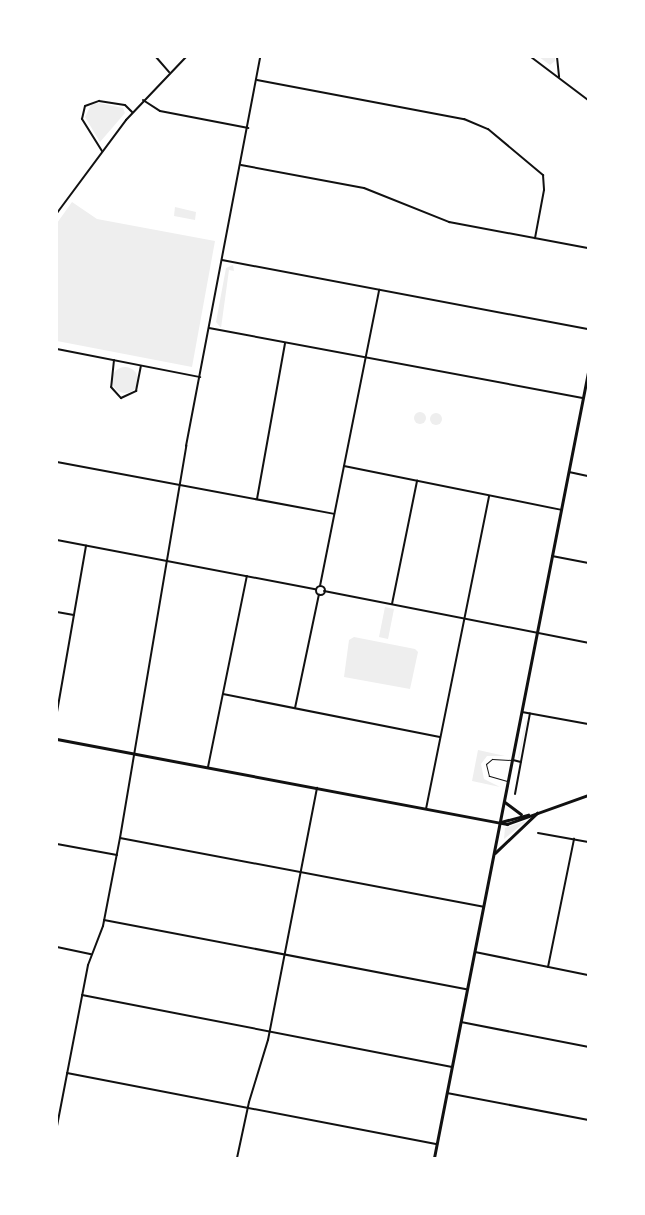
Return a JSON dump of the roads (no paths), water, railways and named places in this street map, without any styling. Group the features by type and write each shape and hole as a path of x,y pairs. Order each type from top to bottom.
{"street":[{"path":"156,57 169,72"},
{"path":"57,213 132,112 169,72 186,57"},
{"path":"57,1126 91,954 104,920 117,855 169,560 180,485 257,80 260,57"},
{"path":"531,57 588,100"},
{"path":"557,57 559,77"},
{"path":"257,80 464,119 488,129 543,175 544,190 536,238"},
{"path":"143,100 160,111 248,128"},
{"path":"102,151 82,118 85,106 99,101 125,105 132,112"},
{"path":"240,165 364,188 449,222 588,248"},
{"path":"222,260 588,329"},
{"path":"315,589 320,586 379,290"},
{"path":"209,328 583,398"},
{"path":"257,499 285,342"},
{"path":"57,350 200,377"},
{"path":"114,360 110,387 121,398 136,391 141,366"},
{"path":"434,1158 588,372"},
{"path":"57,462 334,514"},
{"path":"344,466 562,510"},
{"path":"569,472 588,476"},
{"path":"392,604 416,481"},
{"path":"426,809 489,496"},
{"path":"57,540 169,560 315,589 319,594"},
{"path":"57,712 86,546"},
{"path":"552,556 588,562"},
{"path":"208,767 247,576"},
{"path":"320,586 324,591 588,643"},
{"path":"295,708 319,594 324,591"},
{"path":"57,612 74,615"},
{"path":"223,694 440,737"},
{"path":"522,712 588,724"},
{"path":"515,794 530,713"},
{"path":"57,739 500,822 514,823 528,815 588,795"},
{"path":"513,760 521,762"},
{"path":"238,1158 247,1108 270,1032 317,788"},
{"path":"504,802 521,814 528,815"},
{"path":"494,854 539,812"},
{"path":"500,822 521,814"},
{"path":"538,833 588,842"},
{"path":"120,838 484,907"},
{"path":"548,967 574,839"},
{"path":"57,844 117,855"},
{"path":"104,920 467,990"},
{"path":"57,947 91,954"},
{"path":"475,952 588,975"},
{"path":"82,995 452,1067"},
{"path":"461,1022 588,1047"},
{"path":"67,1072 437,1144"},
{"path":"447,1093 588,1120"}],"lane":[{"path":"508,781 489,776 486,764 492,758 513,760"}]}
